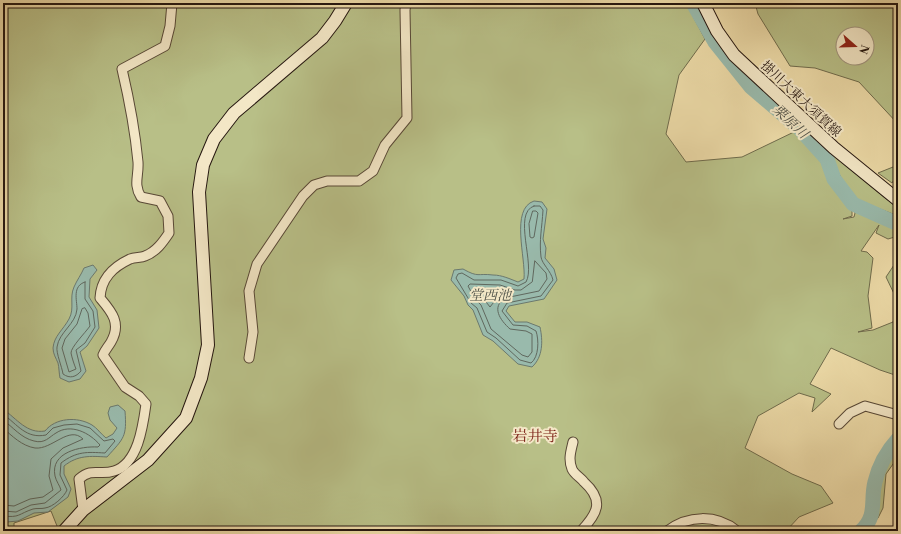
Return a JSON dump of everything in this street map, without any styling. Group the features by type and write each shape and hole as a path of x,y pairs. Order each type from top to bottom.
{"street":[{"path":"83,510 79,479 86,473 113,472 122,467 133,454 143,426 146,404 139,396 125,387 103,355 105,349 111,342 115,328 114,314 100,298 100,287 109,272 131,259 145,256 152,252 158,248 169,233 168,216 160,202 141,197 136,189 138,163 130,102 122,69 165,46 170,26 172,3"},
{"path":"64,531 83,510 148,460 166,442 186,418 201,378 208,345 198,192 203,165 214,139 234,114 322,38 346,3"},
{"path":"249,358 253,332 249,290 257,264 303,196 314,185 328,181 359,181 373,171 385,145 406,118 406,3"},
{"name":"掛川大東大須賀線","path":"703,3 717,31 734,55 834,148 898,200"},
{"path":"838,424 850,413 865,406 898,415"},
{"path":"573,442 569,457 572,470 590,487 596,498 597,507 594,517 581,531"},
{"path":"667,531 676,524 706,518 718,520 737,531"}],"green space":[{"path":"3,3 686,3 705,39 679,75 666,134 686,162 742,157 796,131 821,158 843,195 851,197 827,150 898,207 898,216 862,202 890,218 898,220 898,236 888,239 876,233 879,225 861,251 867,252 873,258 868,296 872,328 858,332 873,330 893,322 898,312 898,376 880,370 831,348 810,384 831,394 812,412 815,398 799,393 758,416 745,448 792,474 821,486 833,503 799,517 786,531 59,531 51,511 14,523 14,531 3,531","holes":["845,197 852,205 873,219 853,209 855,213 854,217 843,219 852,216 852,209"]},
{"path":"755,3 898,3 898,124 859,82 815,68 790,66 758,14"},
{"path":"898,165 898,173 892,183 878,173"},
{"path":"898,259 898,302 886,277"},
{"path":"898,432 898,457 886,474 883,508 878,518 866,531 859,529 868,512 871,481 875,469 881,455"}],"water":[{"name":"堂西池","path":"534,201 542,202 547,209 543,239 546,248 545,258 554,269 557,280 544,299 509,306 506,311 515,322 527,322 540,327 542,338 540,354 536,363 532,367 518,364 493,341 483,335 473,310 451,280 454,270 463,269 475,274 506,277 518,282 524,279 521,224 523,214 527,206"},
{"path":"93,265 97,270 90,279 89,297 97,310 99,328 87,346 80,352 86,371 80,379 69,382 60,378 58,363 53,348 57,336 71,315 72,295 75,284 84,268"},
{"path":"118,405 125,411 125,432 121,441 107,457 79,458 64,466 64,474 71,489 68,497 48,512 34,513 18,521 7,522 3,519 3,409 22,425 33,430 45,431 54,423 60,421 80,420 92,425 106,438 113,434 117,428 110,420 108,413 110,407"}],"waterway":[{"name":"栗原川","path":"693,3 715,42 751,87 799,128 827,159 834,179 853,204 898,224"},
{"name":"栗原川","path":"861,531 870,519 872,513 875,482 879,470 890,449 898,439"}],"district":[{"name":"岩井寺","path":"535,436"}]}
